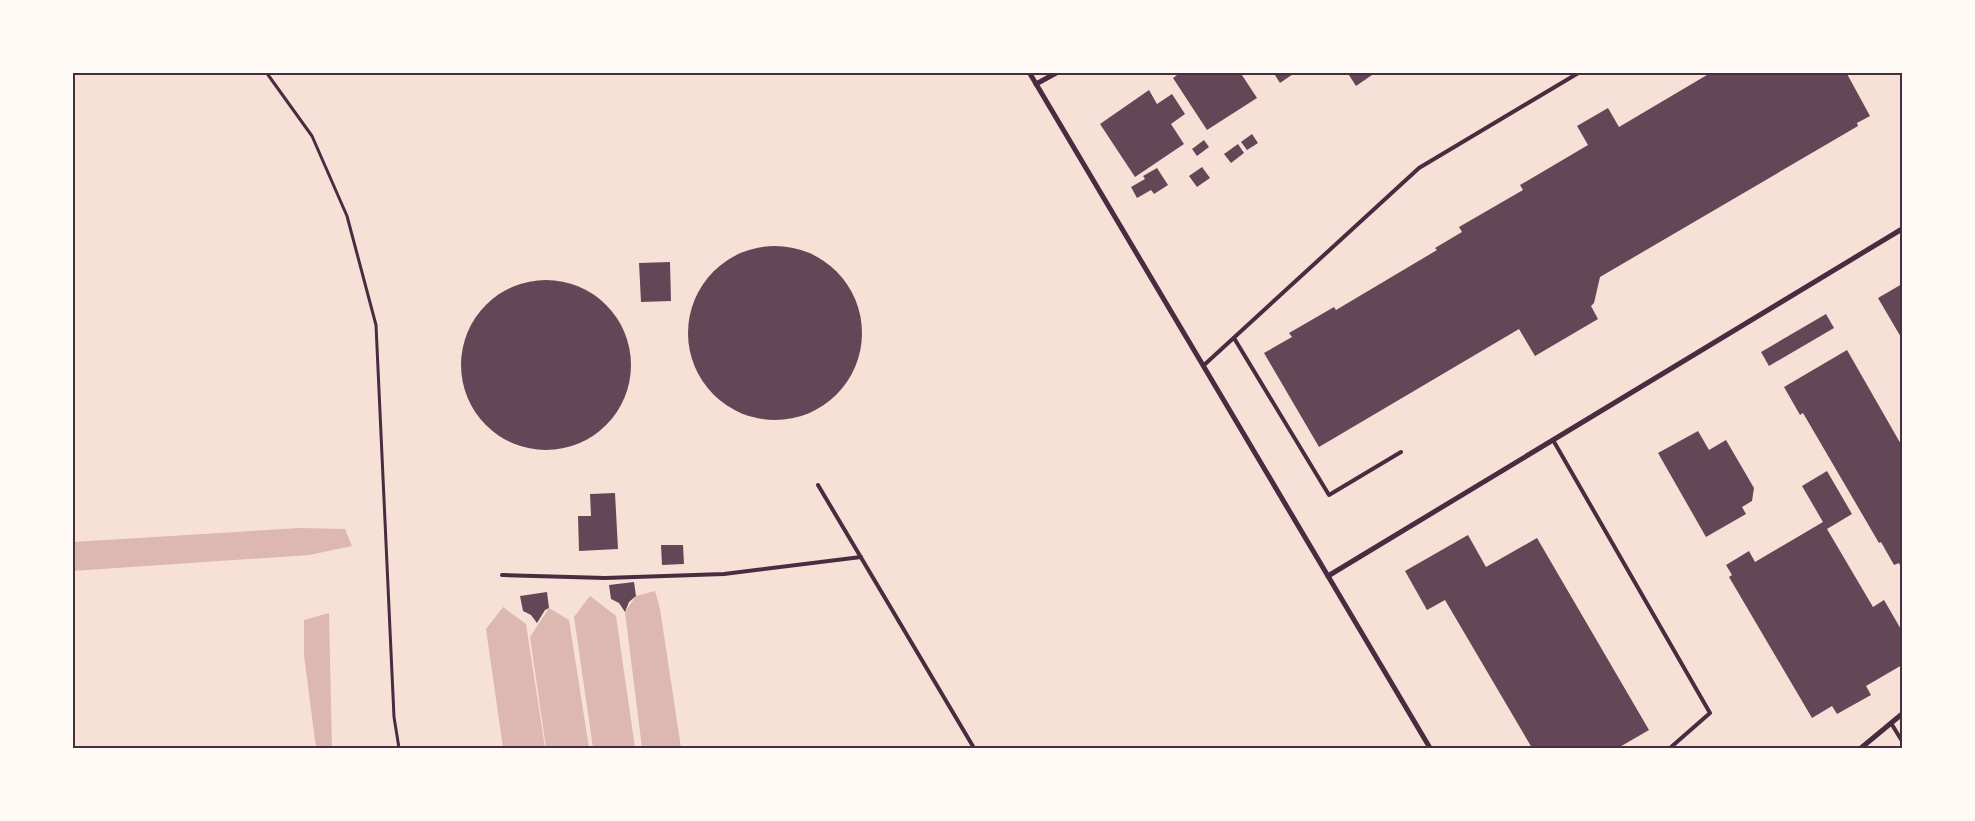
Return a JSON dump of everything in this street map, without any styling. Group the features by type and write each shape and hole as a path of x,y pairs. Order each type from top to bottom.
{"street":[{"path":"1030,72 1430,748"},
{"path":"1036,84 1058,72"},
{"path":"1328,576 1902,229"},
{"path":"1861,748 1902,714"}],"lane":[{"path":"1204,366 1419,168 1580,72"},
{"path":"1234,338 1329,495 1401,452"},
{"path":"1553,440 1710,713 1670,748"},
{"path":"818,485 974,748"},
{"path":"502,575 605,578 724,574 861,557"},
{"path":"1891,723 1902,740"}],"path":[{"path":"266,72 312,136 348,216 376,325 394,717 399,748"}],"shaded area":[{"path":"299,528 345,529 352,546 309,555 73,571 73,542"},
{"path":"655,591 660,609 681,748 642,748 625,612 636,596"},
{"path":"590,596 616,616 635,748 593,748 574,617"},
{"path":"503,607 526,624 545,748 503,748 486,629"},
{"path":"549,608 569,620 589,748 546,748 530,637"},
{"path":"329,613 332,748 316,748 304,655 304,620"}],"building":[{"path":"1181,72 1240,72 1257,98 1207,130 1173,78"},
{"path":"1273,72 1296,72 1280,83"},
{"path":"1347,72 1370,72 1372,75 1356,86"},
{"path":"1712,72 1846,72 1870,116 1857,123 1858,126 1600,277 1594,303 1591,306 1598,319 1535,356 1519,329 1319,447 1264,353 1292,337 1289,333 1334,307 1336,310 1437,250 1435,248 1462,232 1459,227 1523,190 1520,185 1588,145 1577,126 1608,108 1619,127"},
{"path":"1149,90 1157,104 1172,94 1185,114 1171,124 1184,144 1135,177 1100,124"},
{"path":"1252,134 1258,143 1247,150 1241,142"},
{"path":"1204,140 1209,147 1197,156 1192,149"},
{"path":"1238,144 1244,153 1231,163 1224,154"},
{"path":"1202,167 1210,178 1197,187 1189,176"},
{"path":"1157,168 1168,185 1154,194 1151,190 1137,198 1131,187 1145,179 1143,176"},
{"path":"784,246 808,252 823,260 837,271 848,285 856,300 861,316 861,350 856,366 848,381 837,395 823,406 808,414 792,419 766,420 742,414 727,406 713,395 702,381 694,366 689,350 688,324 694,300 702,285 713,271 727,260 742,252 758,247"},
{"path":"670,262 671,301 641,302 639,263"},
{"path":"554,280 579,286 600,299 612,311 628,340 631,365 630,382 625,398 612,419 600,431 571,447 538,450 513,444 492,431 480,419 464,390 461,357 467,332 480,311 492,299 521,283"},
{"path":"1902,284 1902,339 1878,298"},
{"path":"1826,314 1834,328 1769,366 1761,352"},
{"path":"1847,350 1902,446 1902,570 1899,563 1894,565 1881,542 1879,543 1803,413 1800,415 1784,387"},
{"path":"1698,431 1709,450 1726,440 1754,488 1752,501 1742,507 1746,514 1706,537 1658,453"},
{"path":"1827,471 1852,514 1827,529 1873,607 1884,600 1902,631 1902,665 1866,686 1871,695 1837,714 1832,706 1812,718 1729,577 1732,575 1726,565 1749,551 1755,562 1823,522 1802,486"},
{"path":"615,493 618,549 579,551 578,516 591,516 590,494"},
{"path":"1468,535 1486,567 1537,538 1649,730 1618,748 1532,748 1445,600 1427,610 1405,571"},
{"path":"661,545 683,545 684,564 662,565"},
{"path":"634,582 636,596 629,602 625,612 619,603 611,599 609,585"},
{"path":"547,592 549,608 545,610 537,623 531,615 523,611 520,596"}]}
